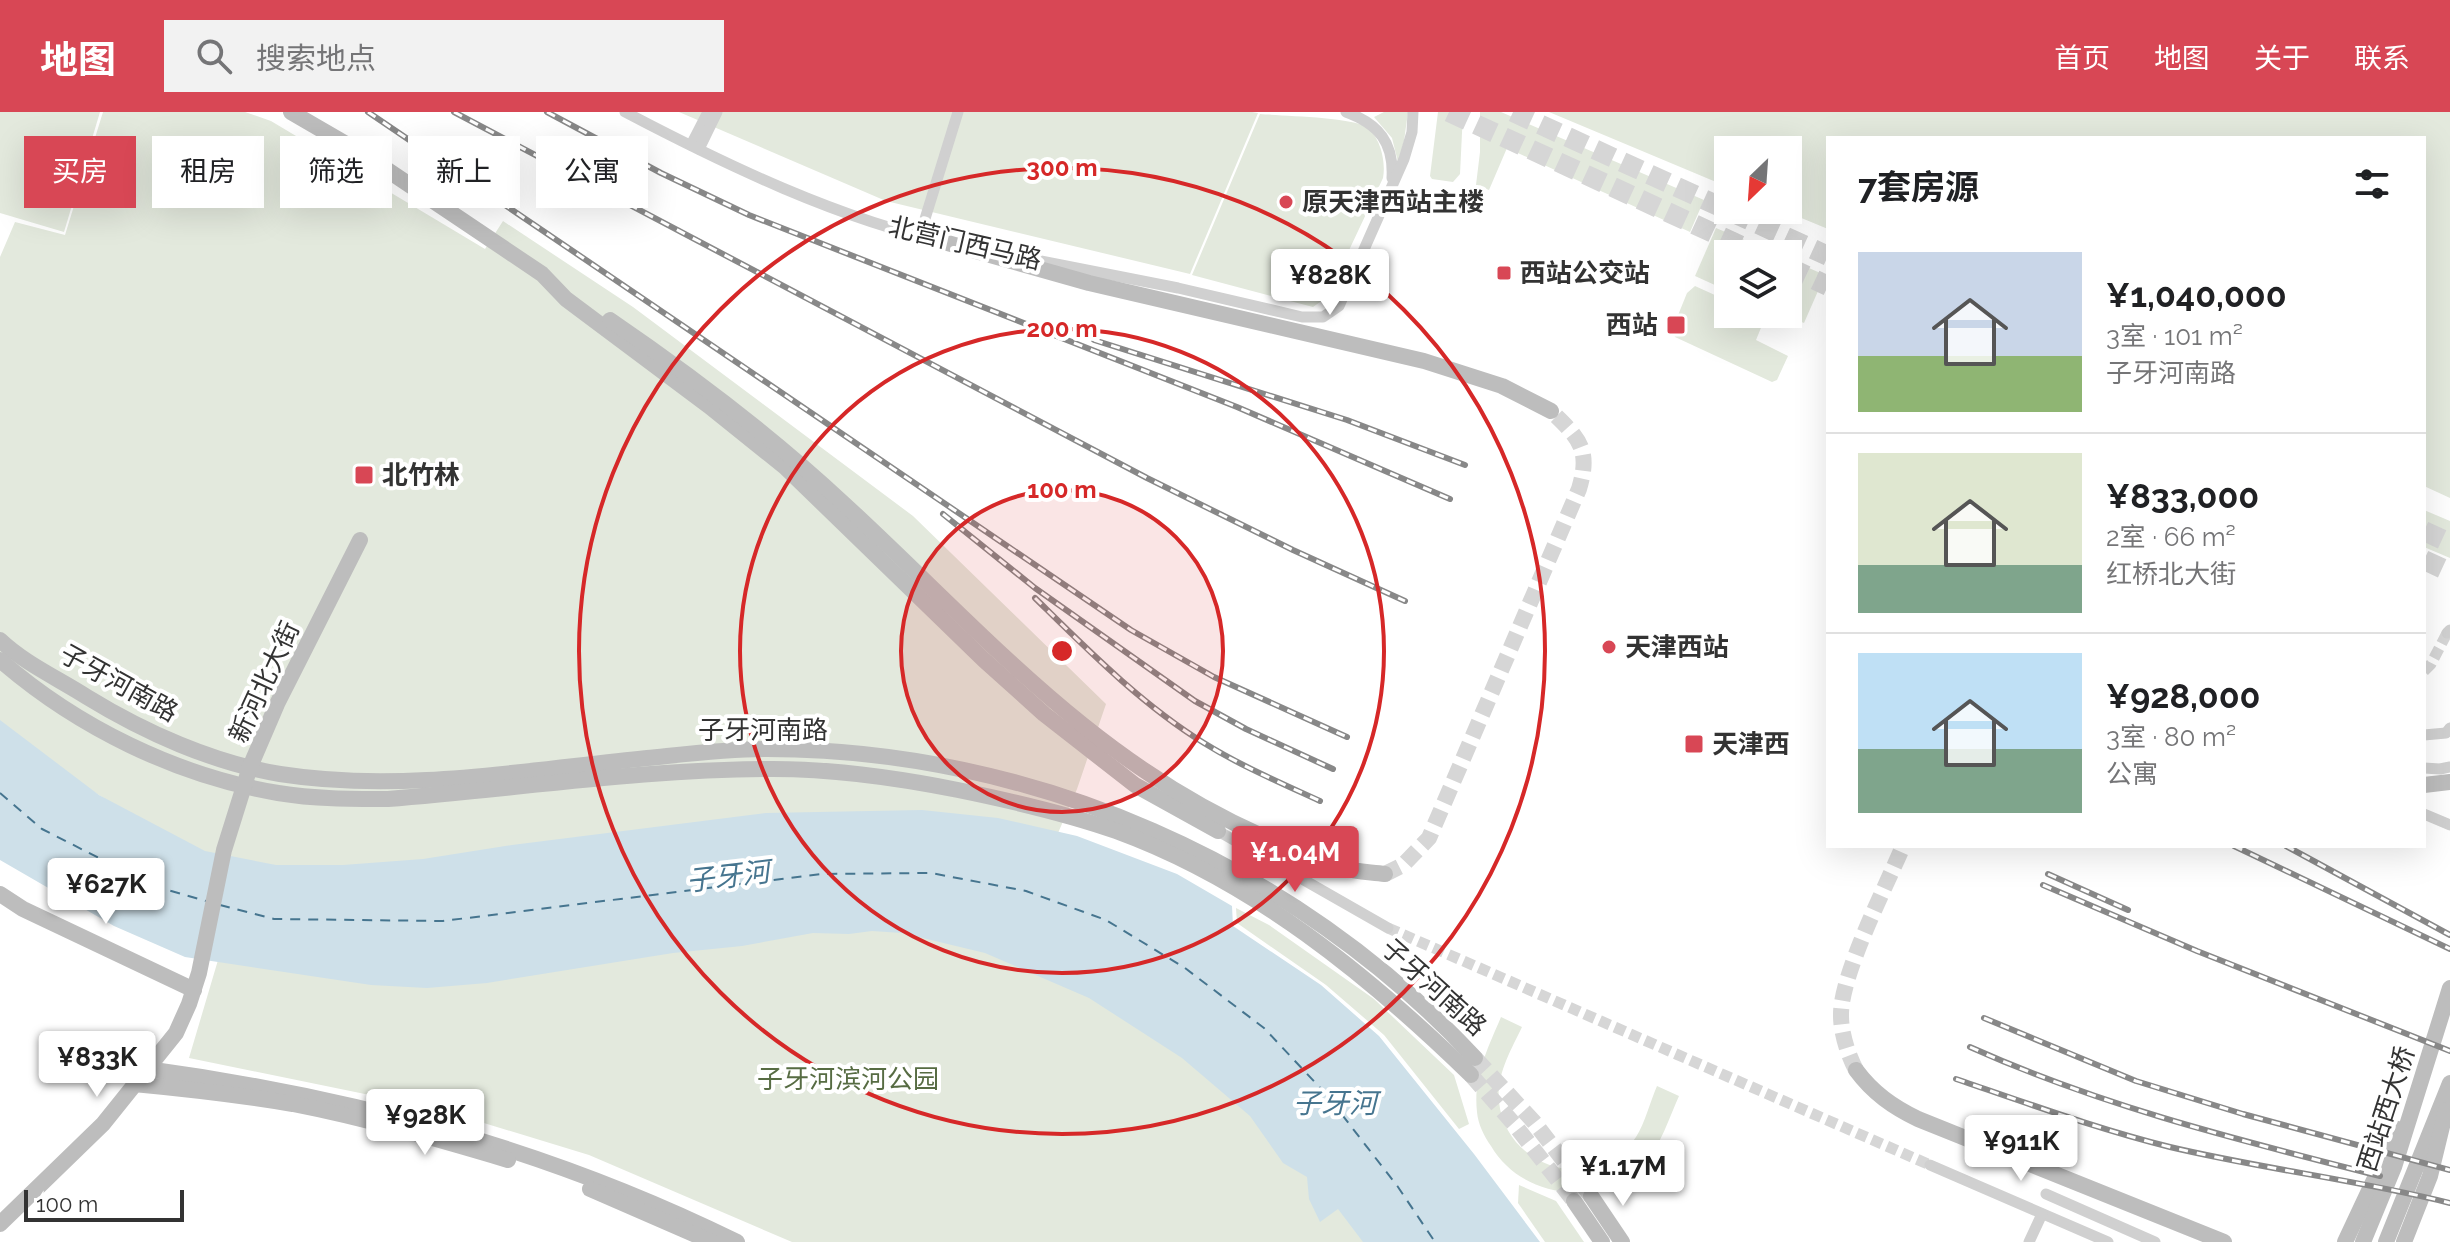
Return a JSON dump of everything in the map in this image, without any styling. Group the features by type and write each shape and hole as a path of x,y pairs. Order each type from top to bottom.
{"street":[{"path":"291,112 365,155 680,367 754,425 842,502 1063,711 1125,759 1215,815 1345,869 1385,874"},
{"name":"北营门西马路","path":"625,112 695,147 829,206 920,235 1302,317 1323,317 1339,306 1392,187"},
{"path":"695,147 708,112"},
{"path":"695,147 717,112"},
{"path":"920,235 958,112"},
{"path":"1346,112 1371,124 1388,144 1392,159 1392,187"},
{"path":"1392,187 1409,144 1413,112"},
{"path":"944,242 1089,283 1424,361 1502,386 1551,411"},
{"path":"542,274 566,299 785,467 984,660 1044,714 1135,785 1388,928"},
{"name":"新河北大街","path":"0,1224 103,1124 176,1033 199,973 224,850 250,767 277,704 360,540"},
{"name":"子牙河南路","path":"0,640 114,713 171,740 272,772 352,781 417,780 717,751 769,749 877,756 997,778 1085,805 1183,843 1287,899 1418,1000 1475,1058"},
{"name":"子牙河南路","path":"0,660 25,682 69,712 170,762 268,791 335,799 388,799 691,771 774,769 893,778 999,798 1082,820 1183,860 1235,888 1306,934 1374,987 1471,1075"},
{"path":"2426,735 2446,733 2450,728"},
{"path":"2426,768 2450,767"},
{"path":"268,791 261,785 261,779 272,772"},
{"path":"2426,785 2450,782"},
{"path":"2426,815 2450,825"},
{"path":"0,894 23,909 194,990"},
{"name":"西站西大桥","path":"2363,1242 2394,1167 2450,988"},
{"path":"147,1069 216,1078 394,1115 482,1140 609,1184 737,1242"},
{"path":"1856,1070 1890,1104 1918,1119 2224,1242"},
{"path":"134,1084 208,1091 294,1105 459,1146 603,1193 712,1242"},
{"path":"2345,1242 2419,1084"},
{"path":"2404,1242 2434,1163 2450,1084"},
{"name":"西站西大桥","path":"2386,1242 2450,1084"},
{"path":"1930,1165 2108,1242"},
{"path":"2046,1194 2155,1242"},
{"path":"1591,1196 1622,1242"},
{"path":"1574,1201 1602,1242"},
{"path":"2029,1242 2042,1214"}],"green space":[{"path":"0,112 100,112 93,136 24,136 24,208 71,208 64,232 0,213"},
{"name":"北竹林","path":"103,112 245,112 271,121 296,136 280,136 280,208 392,208 392,193 408,203 408,208 416,208 485,249 503,221 633,307 913,516 1106,704 1077,789 1052,847 362,878 196,856 0,733 0,257 15,222 65,235 73,208 136,208 136,136 96,136"},
{"path":"679,112 1258,113 1190,274 886,201"},
{"path":"1384,112 1408,112 1398,162 1392,138 1374,117"},
{"path":"1438,112 1463,112 1460,174 1453,182 1430,176"},
{"path":"1480,112 1501,112 1704,200 1690,232 1507,148 1489,190 1476,185"},
{"path":"1549,112 2450,112 2450,498 2426,487 2426,136 1826,136 1826,228 1802,218 1802,136 1714,136 1714,181"},
{"path":"1260,114 1358,124 1371,131 1381,151 1383,178 1327,297 1313,307 1192,275"},
{"path":"1716,228 1744,240 1714,240 1714,285 1695,276"},
{"path":"1802,265 1825,275 1802,322"},
{"path":"1695,286 1714,295 1714,328 1761,328 1756,340 1788,356 1777,380 1772,382 1675,337 1672,330 1687,293"},
{"path":"2426,511 2450,521 2450,558 2426,548"},
{"path":"1236,908 1269,925 1374,999 1454,1075 1469,1124 1459,1129 1384,1035 1326,985 1237,923"},
{"name":"子牙河滨河公园","path":"856,913 1126,995 1396,1242 792,1242 589,1155 438,1109 189,1058 221,950"},
{"path":"1501,1017 1522,1027 1505,1063 1499,1092 1505,1125 1518,1144 1535,1158 1556,1167 1577,1170 1599,1166 1619,1155 1636,1137 1657,1086 1679,1096 1660,1139 1645,1162 1627,1177 1607,1186 1564,1192 1522,1178 1505,1164 1482,1130 1476,1099 1483,1063"},
{"path":"1519,1185 1556,1201 1584,1242 1545,1242 1518,1203"}],"water":[{"name":"子牙河","path":"0,720 99,795 205,851 276,865 343,865 423,859 766,813 922,810 998,818 1077,836 1177,874 1232,906 1233,926 1321,985 1379,1036 1540,1242 1363,1242 1338,1209 1320,1222 1309,1199 1307,1177 1283,1163 1250,1116 1182,1058 1089,998 985,953 902,933 813,933 487,983 427,988 371,985 185,957 114,926 0,860"}],"ferry route":[{"path":"0,793 42,829 154,886 206,901"},
{"path":"220,905 274,919 443,921 821,874 931,873 1026,891 1106,920 1185,968 1264,1028 1326,1094 1398,1187 1435,1242"}],"tunnel":[{"path":"1449,112 1728,240"},
{"path":"1513,112 1826,255"},
{"path":"1802,274 1826,285"},
{"path":"1385,874 1403,865 1429,838 1579,489 1584,464 1580,445 1551,411"},
{"path":"2426,532 2450,543"},
{"path":"2426,561 2450,572"},
{"path":"2426,669 2447,633"},
{"path":"1856,1070 1842,1030 1843,999 1856,955 1902,848"},
{"path":"1388,928 1930,1165"},
{"path":"1475,1058 1534,1122 1591,1196"},
{"path":"1471,1075 1574,1201"}],"railway":[{"path":"368,112 1131,630 1214,677 1347,737"},
{"path":"454,112 1147,478 1405,601"},
{"path":"547,112 661,173 749,215 1237,407 1450,499"},
{"path":"1094,340 1347,420 1465,465"},
{"path":"943,514 1035,588 1195,701 1246,729 1333,769"},
{"path":"1035,598 1116,675 1181,728 1232,759 1320,801"},
{"path":"2238,848 2450,949"},
{"path":"2290,848 2450,935"},
{"path":"2048,874 2128,910"},
{"path":"2043,885 2197,951 2450,1051"},
{"path":"1984,1018 2136,1081 2243,1114 2450,1170"},
{"path":"1970,1047 2121,1105 2380,1176"},
{"path":"1956,1079 2089,1124 2170,1147 2450,1203"}],"place":[{"name":"原天津西站主楼","path":"1286,202"},
{"name":"西站公交站","path":"1504,273"},
{"name":"西站","path":"1676,325"},
{"name":"北竹林","path":"364,475"},
{"name":"天津西站","path":"1609,647"},
{"name":"天津西","path":"1694,744"}]}
